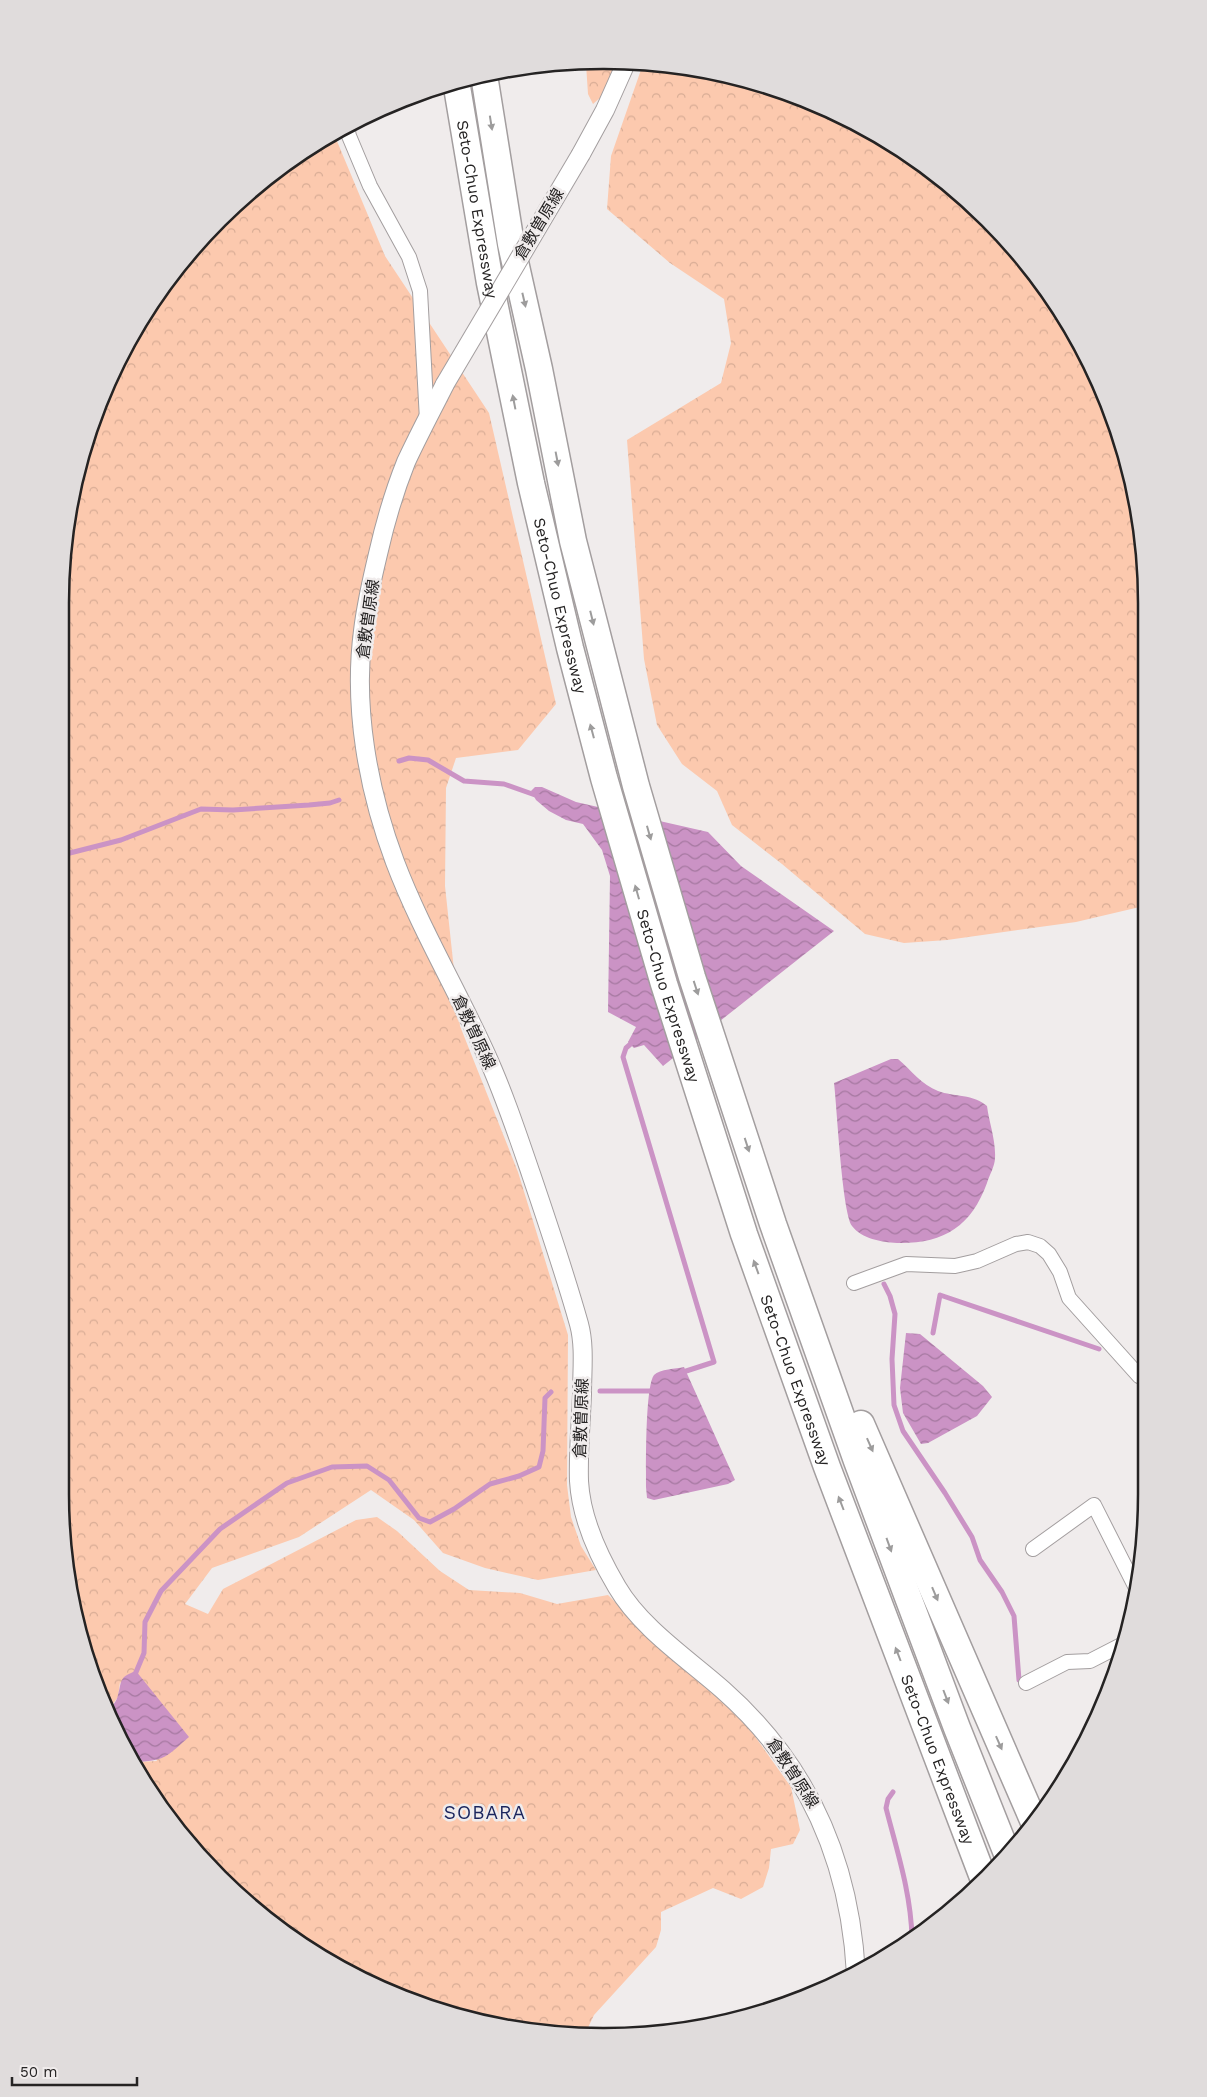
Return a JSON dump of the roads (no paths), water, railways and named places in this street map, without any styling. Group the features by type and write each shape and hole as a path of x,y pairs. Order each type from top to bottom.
{"highway":[{"name":"Seto-Chuo Expressway","path":"485,82 511,244 540,369 573,541 636,786 692,977 773,1224 870,1497 1005,1847"},
{"name":"Seto-Chuo Expressway","path":"457,89 490,283 531,484 570,648 604,778 664,984 744,1234 824,1458 981,1873"},
{"path":"773,1224 1031,1815"}],"street":[{"name":"倉敷曽原線","path":"623,70 581,154 444,384 405,465 387,517 372,580 362,634 363,736 376,804 395,862 425,931 486,1053 515,1127 547,1221 581,1331 582,1370 579,1483 585,1518 597,1549 619,1591 652,1629 726,1693 765,1730 799,1777 822,1819 842,1875 852,1922 855,1965"},
{"path":"349,133 370,186 409,257 420,291 427,420"},
{"path":"854,1283 906,1264 955,1266 977,1261 1016,1244 1028,1242 1040,1246 1049,1254 1060,1272 1069,1298 1138,1375"},
{"path":"1033,1549 1094,1505 1132,1574"},
{"path":"1026,1683 1067,1662 1090,1661 1115,1648"}],"water":[{"path":"535,787 542,787 576,802 708,832 741,866 834,931 663,1066 644,1045 634,1048 628,1042 636,1027 608,1012 610,876 602,850 583,824 566,820 549,811 536,800 531,791"},
{"path":"891,1059 898,1059 922,1081 938,1091 976,1099 987,1106 995,1152 993,1168 980,1198 964,1222 941,1236 913,1243 885,1242 861,1234 852,1226 845,1201 834,1083"},
{"path":"906,1333 920,1334 983,1386 992,1397 977,1416 928,1443 921,1444 903,1413 900,1388"},
{"path":"684,1367 735,1480 728,1484 654,1500 647,1498 646,1487 647,1428 651,1382 657,1373"},
{"path":"136,1671 189,1737 164,1757 140,1761 112,1705 122,1680 127,1675"}],"waterway":[{"path":"399,761 409,758 428,760 464,781 504,784 538,796"},
{"path":"69,853 121,840 201,809 233,810 309,805 339,800"},
{"path":"634,1041 626,1048 623,1057 714,1362 680,1373"},
{"path":"884,1284 890,1296 895,1314 892,1359 894,1405 903,1431 972,1537 980,1560 1002,1592 1014,1616 1019,1680"},
{"path":"933,1333 940,1295 1099,1349"},
{"path":"600,1391 657,1391"},
{"path":"134,1677 144,1653 145,1622 161,1591 220,1529 287,1483 332,1467 367,1466 389,1480 419,1518 430,1522 454,1509 490,1484 519,1476 539,1467 543,1451 545,1398 551,1392"},
{"path":"893,1792 888,1799 886,1808 906,1888 912,1930"}],"district":[{"name":"SOBARA","path":"485,1812"}]}
